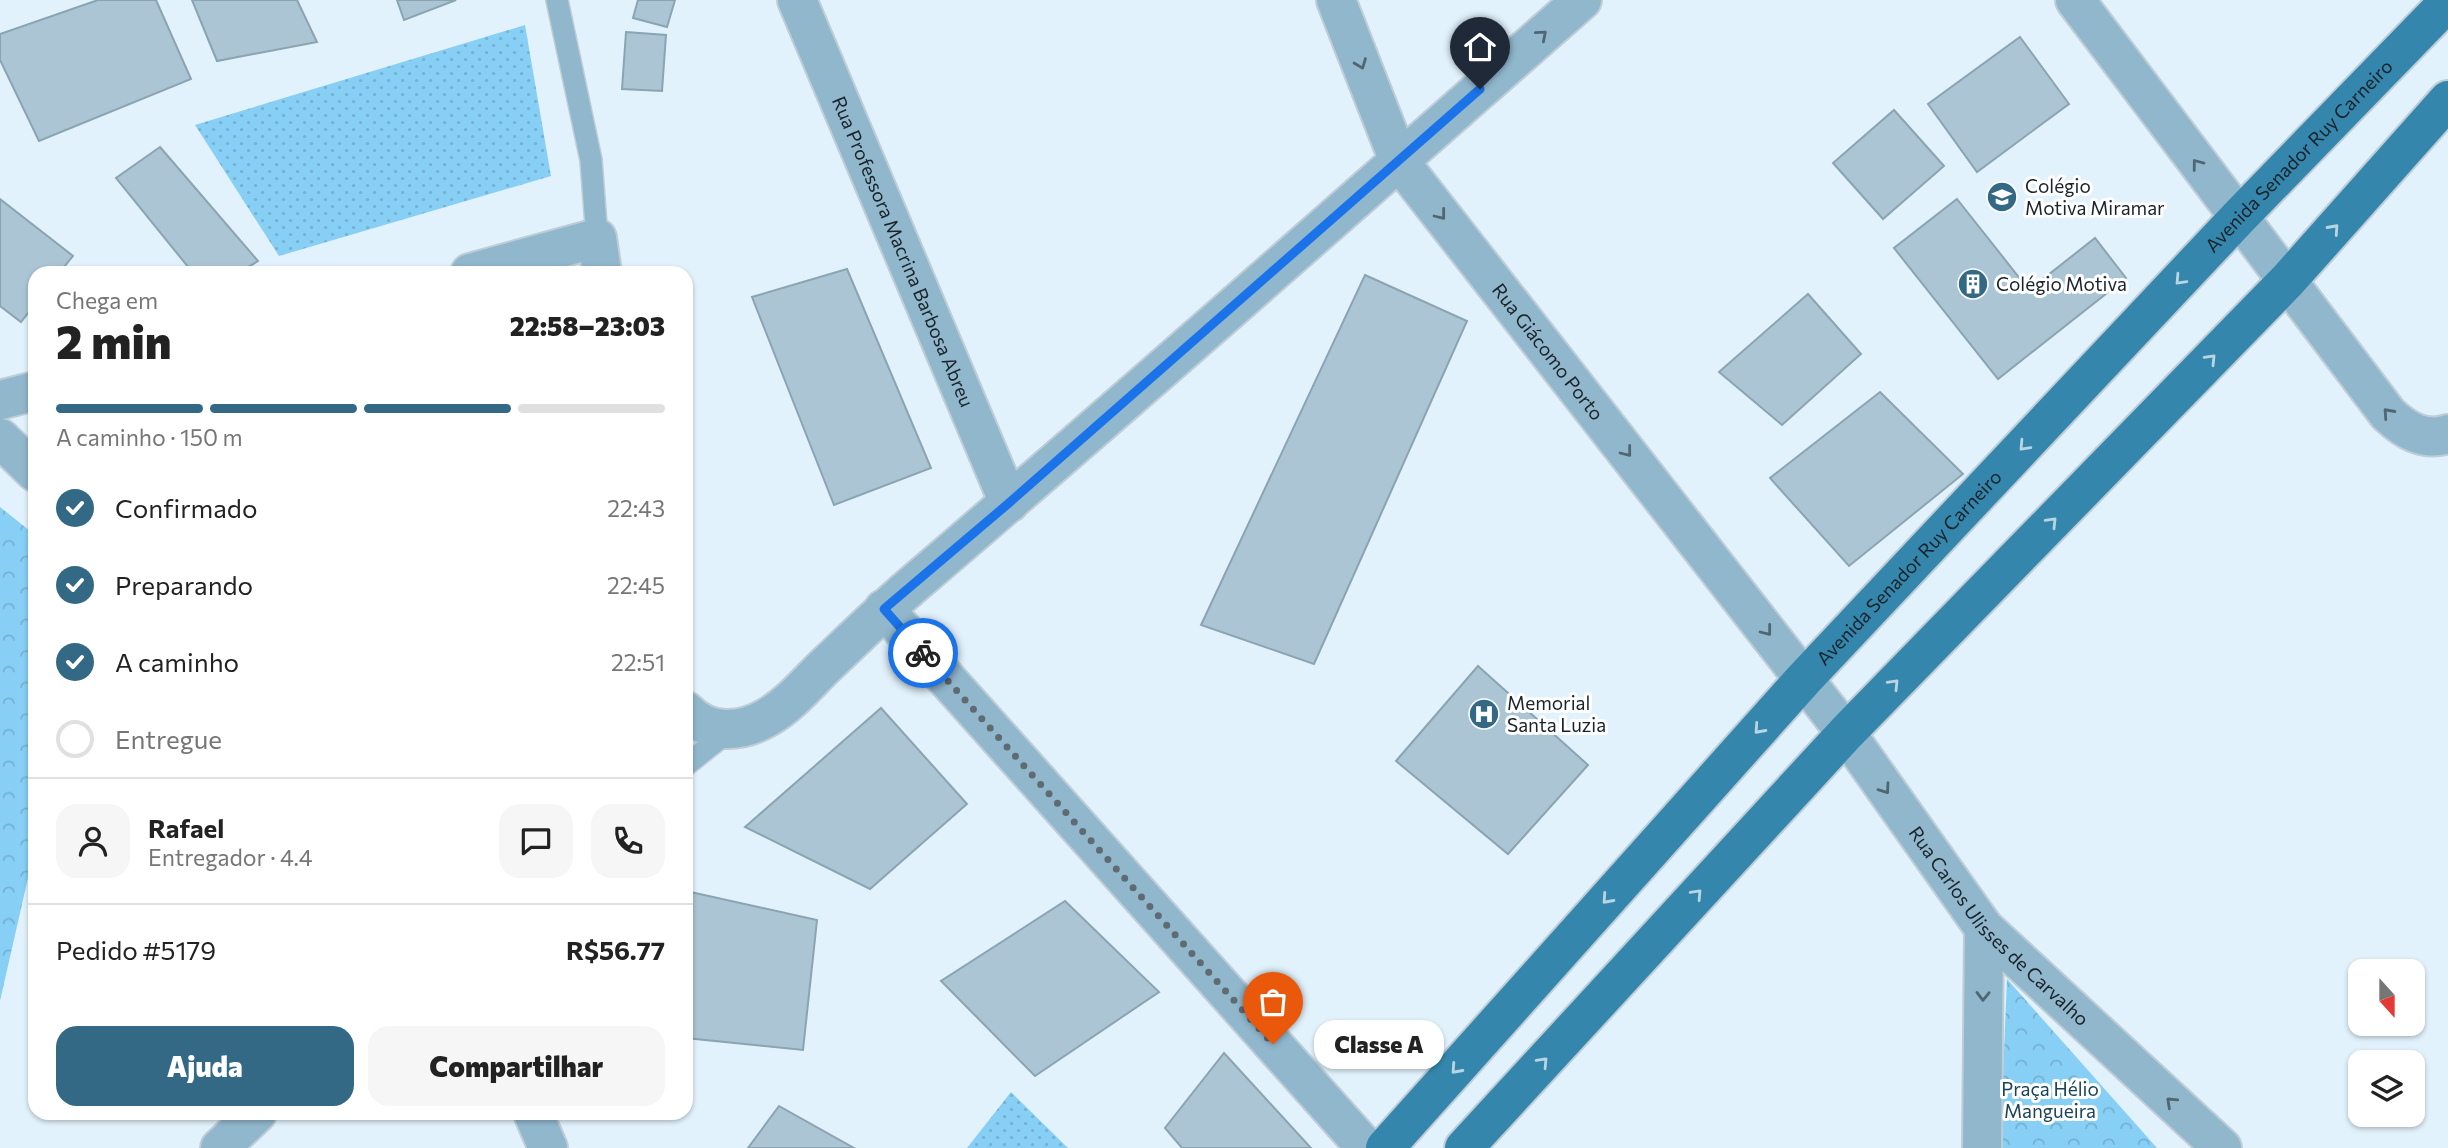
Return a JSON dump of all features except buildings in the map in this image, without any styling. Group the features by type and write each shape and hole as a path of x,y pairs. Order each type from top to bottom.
{"main road":[{"name":"Avenida Senador Ruy Carneiro","path":"1385,1148 1804,678 2238,218 2448,2"},
{"path":"1464,1148 1846,733 2288,280 2448,100"}],"street":[{"name":"Rua Professora Macrina Barbosa Abreu","path":"797,0 1009,503"},
{"name":"Rua Giácomo Porto","path":"1336,0 1399,161 1804,678"},
{"path":"693,719 710,727 730,730 769,717 790,701 884,609 1009,503 1582,0"},
{"path":"2075,0 2388,414 2403,428 2421,436 2448,434"},
{"path":"524,266 600,256"},
{"path":"0,400 28,393"},
{"path":"0,438 28,465"},
{"path":"884,609 1366,1148"},
{"name":"Rua Carlos Ulisses de Carvalho","path":"1804,678 1984,928 2221,1148"},
{"path":"1982,1148 1984,928"},
{"path":"220,1148 250,1120"},
{"path":"536,1120 548,1148"}],"lane":[{"path":"557,0 591,160 600,256"},
{"path":"693,759 730,730"}],"green space":[{"path":"525,25 551,176 279,256 195,125"},
{"path":"0,507 28,529 28,878 0,1001"},
{"name":"Praça Hélio Mangueira","path":"2007,979 2157,1148 2000,1148"},
{"path":"1011,1092 1068,1148 967,1148"}],"way so far":[{"path":"923,653 1273,1044"}],"place":[{"name":"Colégio Motiva Miramar","path":"2002,197"},
{"name":"Colégio Motiva","path":"1973,284"},
{"name":"Memorial Santa Luzia","path":"1484,714"},
{"name":"Classe A","path":"1273,1044"}],"route":[{"path":"923,653 884,609 1009,503 1480,89"}]}
